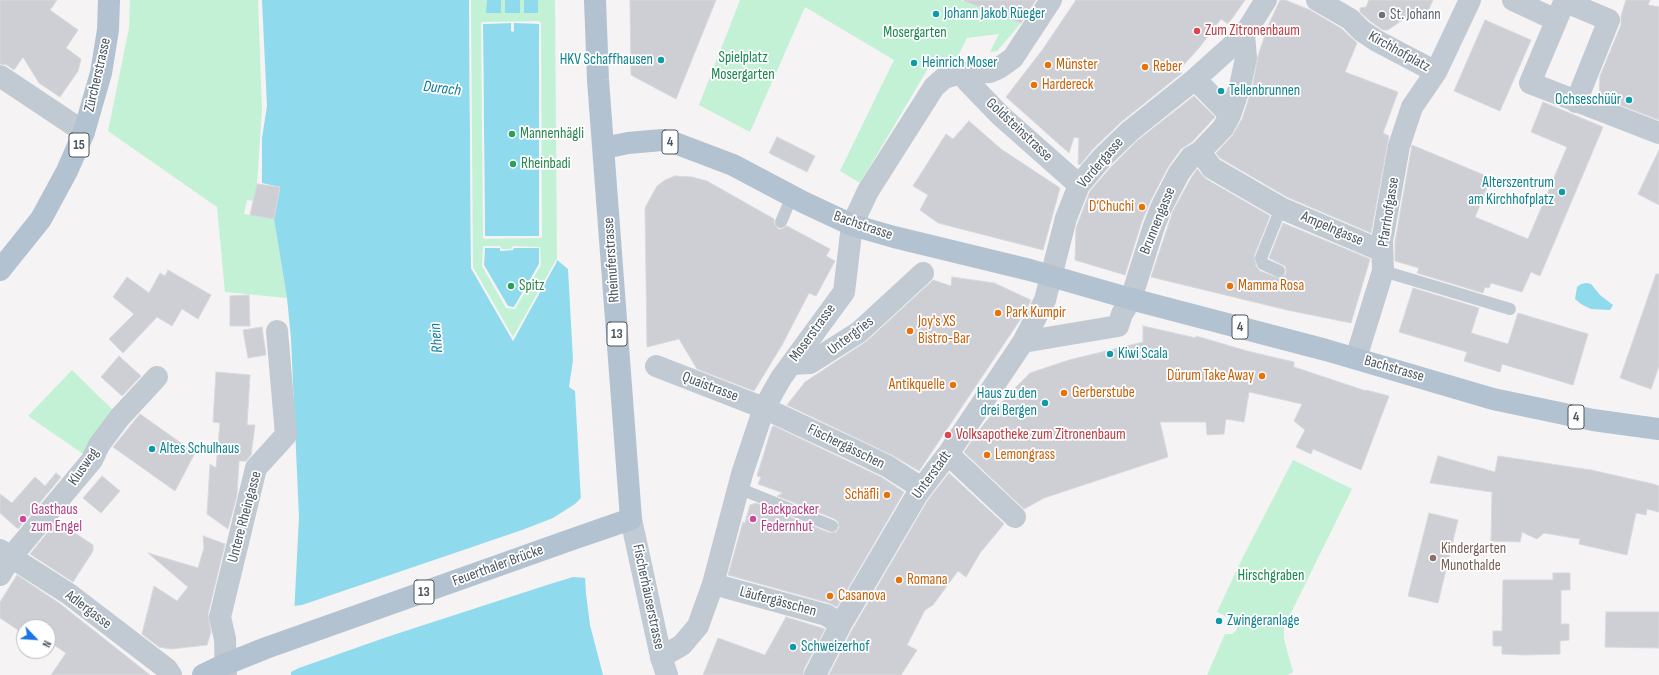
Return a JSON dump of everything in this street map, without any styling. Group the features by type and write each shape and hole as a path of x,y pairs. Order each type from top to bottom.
{"main road":[{"name":"Zürcherstrasse","path":"0,270 41,219 67,171 84,132 101,73 108,30 109,0"},
{"name":"Rheinuferstrasse","path":"595,0 598,80 631,520"},
{"name":"Bachstrasse","path":"604,148 628,143 662,140 675,143 733,165 852,225 1356,358 1493,398 1593,420 1659,429"},
{"name":"Feuerthaler Brücke","path":"226,669 274,646 631,520"},
{"name":"Fischerhäuserstrasse","path":"631,520 664,666"},
{"name":"13","path":"204,675 226,669"}],"street":[{"name":"Moserstrasse","path":"664,666 698,626 713,584 738,488 764,408 791,364 844,292 852,225 868,191 934,87 944,78 961,73 990,72 999,68 1013,58 1051,0"},
{"name":"Vordergasse","path":"1051,277 1066,218 1079,185 1102,158 1130,131 1195,79 1244,35 1266,0"},
{"name":"Kirchhofplatz","path":"1317,0 1350,19 1362,31 1377,41 1436,72 1470,0"},
{"path":"1514,0 1562,7 1609,20 1576,102"},
{"path":"1562,7 1530,83 1576,102 1659,132"},
{"path":"1200,152 1223,128 1230,115 1240,86 1246,58 1244,35"},
{"name":"Pfarrhofgasse","path":"1356,358 1382,261 1382,240 1399,146 1412,107 1436,72"},
{"name":"Goldsteinstrasse","path":"961,73 1001,116 1079,185"},
{"path":"0,76 84,132"},
{"path":"1195,79 1230,115"},
{"name":"Ampelngasse","path":"1200,152 1212,168 1281,208 1382,261"},
{"name":"Brunnengasse","path":"1131,299 1154,226 1162,206 1179,173 1191,157 1200,152"},
{"name":"Untergries","path":"791,364 810,363 859,332 923,273"},
{"name":"Unterstadt","path":"815,675 841,624 918,493 948,454 1023,342 1045,300 1051,277"},
{"path":"1023,342 1118,326 1122,314 1131,299"},
{"name":"Untere Rheingasse","path":"226,669 225,639 220,617 256,468 286,435 277,331"},
{"name":"Quaistrasse","path":"656,366 764,408"},
{"name":"Klusweg","path":"4,561 92,460 99,445 120,417 157,377"},
{"name":"Fischergässchen","path":"764,408 887,466 920,487 918,493"},
{"path":"948,454 1015,517"},
{"name":"Adlergasse","path":"4,561 69,594 167,669 171,675"},
{"name":"Läufergässchen","path":"713,584 826,615 841,624"}],"lane":[{"path":"781,222 792,196"},
{"name":"Ampelngasse","path":"1279,271 1263,264 1261,258 1281,208"},
{"path":"1382,261 1510,309"},
{"path":"738,488 832,526"}],"green space":[{"path":"130,0 258,0 262,110 257,184 253,201 247,200 244,214 274,219 287,298 225,292 217,207 108,131 129,28"},
{"name":"Rheinbadi","path":"469,0 555,0 557,260 513,341 471,268"},
{"name":"Mosergarten","path":"740,0 960,0 1021,23 997,51 990,52 999,34 967,38 958,56 933,60 860,183 840,171 894,60 805,7 750,132 699,105"},
{"path":"72,370 120,417 92,460 28,416"},
{"name":"Hirschgraben","path":"1293,460 1352,489 1284,627 1284,639 1293,672 1288,675 1207,675 1225,634 1232,634 1236,631 1238,626 1236,621 1217,612 1243,557"}],"water":[{"path":"262,0 469,0 471,268 513,341 557,260 568,269 573,360 569,387 575,391 586,594 590,625 603,675 291,675 299,517 291,338 287,298 274,219 280,187 262,183 262,138 267,106"},
{"path":"487,0 501,0 501,13 486,13"},
{"path":"505,0 520,0 520,13 505,13"},
{"path":"524,0 538,0 538,13 524,13"},
{"name":"Mannenhägli","path":"511,23 511,27 513,27 514,23 539,23 540,236 485,237 483,24"},
{"name":"Spitz","path":"485,248 500,248 500,251 513,250 513,248 539,248 539,264 514,307 508,307 484,265"},
{"path":"1581,284 1591,284 1600,295 1613,305 1610,310 1591,309 1575,299 1577,287"}],"pier":[{"path":"469,0 471,0 473,267 513,337 557,258 556,263 513,341 471,268"},
{"path":"539,21 541,23 542,237 540,238 484,239 483,237 481,23","holes":["511,23 511,31 514,31 514,23 539,24 539,236 485,236 483,24"]},
{"path":"483,246 500,246 502,249 511,249 513,246 540,247 541,265 515,309 506,308 482,266","holes":["485,248 500,248 500,251 513,250 514,248 539,248 539,264 514,307 508,306 484,265"]},
{"path":"583,496 587,578 573,577 547,585 387,637 299,668 289,673 293,606 302,605 522,530 553,518 575,504"}],"building":[{"path":"0,0 57,0 50,10 78,30 66,48 81,59 78,71 60,97 39,83 23,57 14,70 7,65 0,64"},
{"name":"HKV Schaffhausen","path":"630,0 716,0 676,99 631,75"},
{"path":"964,0 1036,0 1021,23"},
{"path":"1076,0 1245,0 1228,24 1221,19 1199,48 1179,70 1182,73 1121,122 1093,149 1080,165 1078,164 1079,138 1074,137 1069,153 1006,97 1043,49"},
{"path":"1280,0 1285,0 1310,10 1342,29 1357,43 1345,72 1398,92 1383,133 1389,136 1371,233 1287,197 1220,158 1216,153 1232,136 1242,119 1252,89 1258,56 1268,26"},
{"name":"St. Johann","path":"1369,0 1433,0 1424,20 1411,14 1388,30 1383,30 1360,12 1360,8 1366,7"},
{"path":"1626,0 1650,0 1648,5 1659,7 1659,120 1599,97 1600,76 1621,25 1621,16"},
{"path":"1485,20 1531,40 1500,111 1454,91"},
{"path":"1194,96 1215,117 1192,142 1181,149 1168,167 1142,221 1125,275 1075,260 1076,228 1090,191 1138,140"},
{"path":"1543,102 1603,127 1540,276 1531,272 1522,292 1491,283 1489,288 1485,287 1483,293 1417,273 1419,268 1395,261 1395,242 1412,145 1491,178 1475,217 1528,239 1567,147 1531,132"},
{"path":"969,121 1001,149 1060,188 1043,250 938,223 920,210 928,195 913,186 946,134 953,139"},
{"path":"777,137 815,156 807,172 769,153"},
{"path":"1659,150 1659,205 1638,194"},
{"path":"1197,169 1206,179 1270,216 1254,256 1256,266 1260,271 1279,278 1286,274 1285,266 1269,258 1283,223 1370,259 1351,323 1287,310 1151,277 1173,211"},
{"path":"675,176 692,177 707,181 774,219 774,223 778,229 782,229 787,226 830,249 826,256 835,261 816,296 809,293 782,345 754,391 697,369 679,339 647,347 645,208 657,186 665,180"},
{"path":"257,184 280,187 274,219 250,215"},
{"path":"168,270 211,295 198,319 182,309 172,326 157,317 123,353 109,339 134,314 113,297 127,277 149,293 160,273 165,276"},
{"path":"1656,274 1659,274 1659,366 1651,389 1620,378"},
{"path":"952,277 994,283 1031,300 1024,314 919,471 892,455 787,405 805,382 867,341 933,280 951,286"},
{"path":"1413,288 1479,308 1471,333 1508,344 1518,313 1588,334 1573,385 1502,364 1500,372 1464,361 1467,352 1399,332"},
{"path":"249,295 250,326 230,326 230,296"},
{"path":"1143,326 1196,338 1196,336 1247,351 1294,362 1294,367 1366,391 1389,396 1361,470 1313,449 1311,454 1296,447 1305,430 1294,421 1302,404 1249,392 1244,422 1226,419 1224,434 1207,435 1206,422 1160,422 1168,457 1044,498 1024,509 964,452 980,429 1007,396 1030,373 1069,360 1143,342"},
{"path":"262,327 266,355 248,358 243,330"},
{"path":"119,356 141,376 122,396 101,377"},
{"path":"216,372 250,375 247,425 255,425 251,455 246,461 239,461 237,495 228,529 207,514 210,464 216,468 220,423 213,422"},
{"name":"Altes Schulhaus","path":"140,414 195,453 175,491 113,447"},
{"path":"774,426 881,477 904,492 837,607 829,603 728,575 743,522 745,523 750,505 756,503 830,533 836,532 839,528 838,522 835,519 777,496 783,493 758,484 761,477 757,476 772,427"},
{"path":"1438,456 1495,472 1498,456 1591,470 1653,484 1659,486 1659,512 1647,509 1646,515 1636,513 1627,555 1579,544 1580,539 1544,533 1537,539 1522,532 1520,542 1491,541 1492,492 1430,483"},
{"path":"56,473 61,477 18,529 0,513 0,494 12,503 35,477 45,486"},
{"path":"949,473 1004,524 980,553 966,577 958,571 933,605 925,610 907,645 917,650 901,675 829,675 852,630 928,500"},
{"path":"102,476 120,491 101,513 83,498"},
{"name":"Kindergarten Munothalde","path":"1429,513 1458,520 1438,603 1408,596"},
{"path":"57,521 93,545 93,551 73,582 30,554"},
{"path":"203,536 225,544 208,614 211,632 207,645 171,649 159,647 142,634 154,586 177,601 188,587 148,553 198,568 204,548"},
{"path":"1553,573 1570,573 1570,590 1561,590 1561,624 1569,624 1569,640 1560,641 1560,654 1502,654 1502,646 1493,646 1493,631 1502,631 1503,580 1553,580"},
{"path":"17,575 59,603 150,675 51,675 66,653 56,646 56,619 16,619 16,629 0,618 0,602"},
{"path":"1606,612 1659,612 1659,648 1605,647"},
{"name":"Schweizerhof","path":"786,617 825,629 804,669 803,675 703,675 718,638 765,655"}],"place":[{"name":"Johann Jakob Rüeger","path":"936,14"},
{"name":"St. Johann","path":"1382,15"},
{"name":"Zum Zitronenbaum","path":"1197,31"},
{"name":"HKV Schaffhausen","path":"661,60"},
{"name":"Heinrich Moser","path":"914,63"},
{"name":"Münster","path":"1048,65"},
{"name":"Reber","path":"1145,67"},
{"name":"Hardereck","path":"1034,85"},
{"name":"Tellenbrunnen","path":"1221,91"},
{"name":"Ochseschüür","path":"1629,100"},
{"name":"Mannenhägli","path":"512,134"},
{"name":"Rheinbadi","path":"513,164"},
{"name":"Alterszentrum am Kirchhofplatz","path":"1562,192"},
{"name":"D‘Chuchi","path":"1142,207"},
{"name":"Spitz","path":"511,286"},
{"name":"Mamma Rosa","path":"1230,286"},
{"name":"Park Kumpir","path":"998,313"},
{"name":"Joy's XS Bistro-Bar","path":"910,331"},
{"name":"Kiwi Scala","path":"1110,354"},
{"name":"Dürum Take Away","path":"1262,376"},
{"name":"Antikquelle","path":"953,385"},
{"name":"Gerberstube","path":"1064,393"},
{"name":"Haus zu den drei Bergen","path":"1045,403"},
{"name":"Volksapotheke zum Zitronenbaum","path":"948,435"},
{"name":"Altes Schulhaus","path":"152,449"},
{"name":"Lemongrass","path":"987,455"},
{"name":"Schäfli","path":"887,495"},
{"name":"Gasthaus zum Engel","path":"23,519"},
{"name":"Backpacker Federnhut","path":"753,519"},
{"name":"Kindergarten Munothalde","path":"1433,558"},
{"name":"Romana","path":"899,580"},
{"name":"Casanova","path":"830,596"},
{"name":"Zwingeranlage","path":"1219,621"},
{"name":"Schweizerhof","path":"793,647"}],"park label":[{"name":"Spielplatz Mosergarten","path":"743,66"}],"water label":[{"name":"Durach","path":"442,89"},
{"name":"Rhein","path":"437,338"}]}
